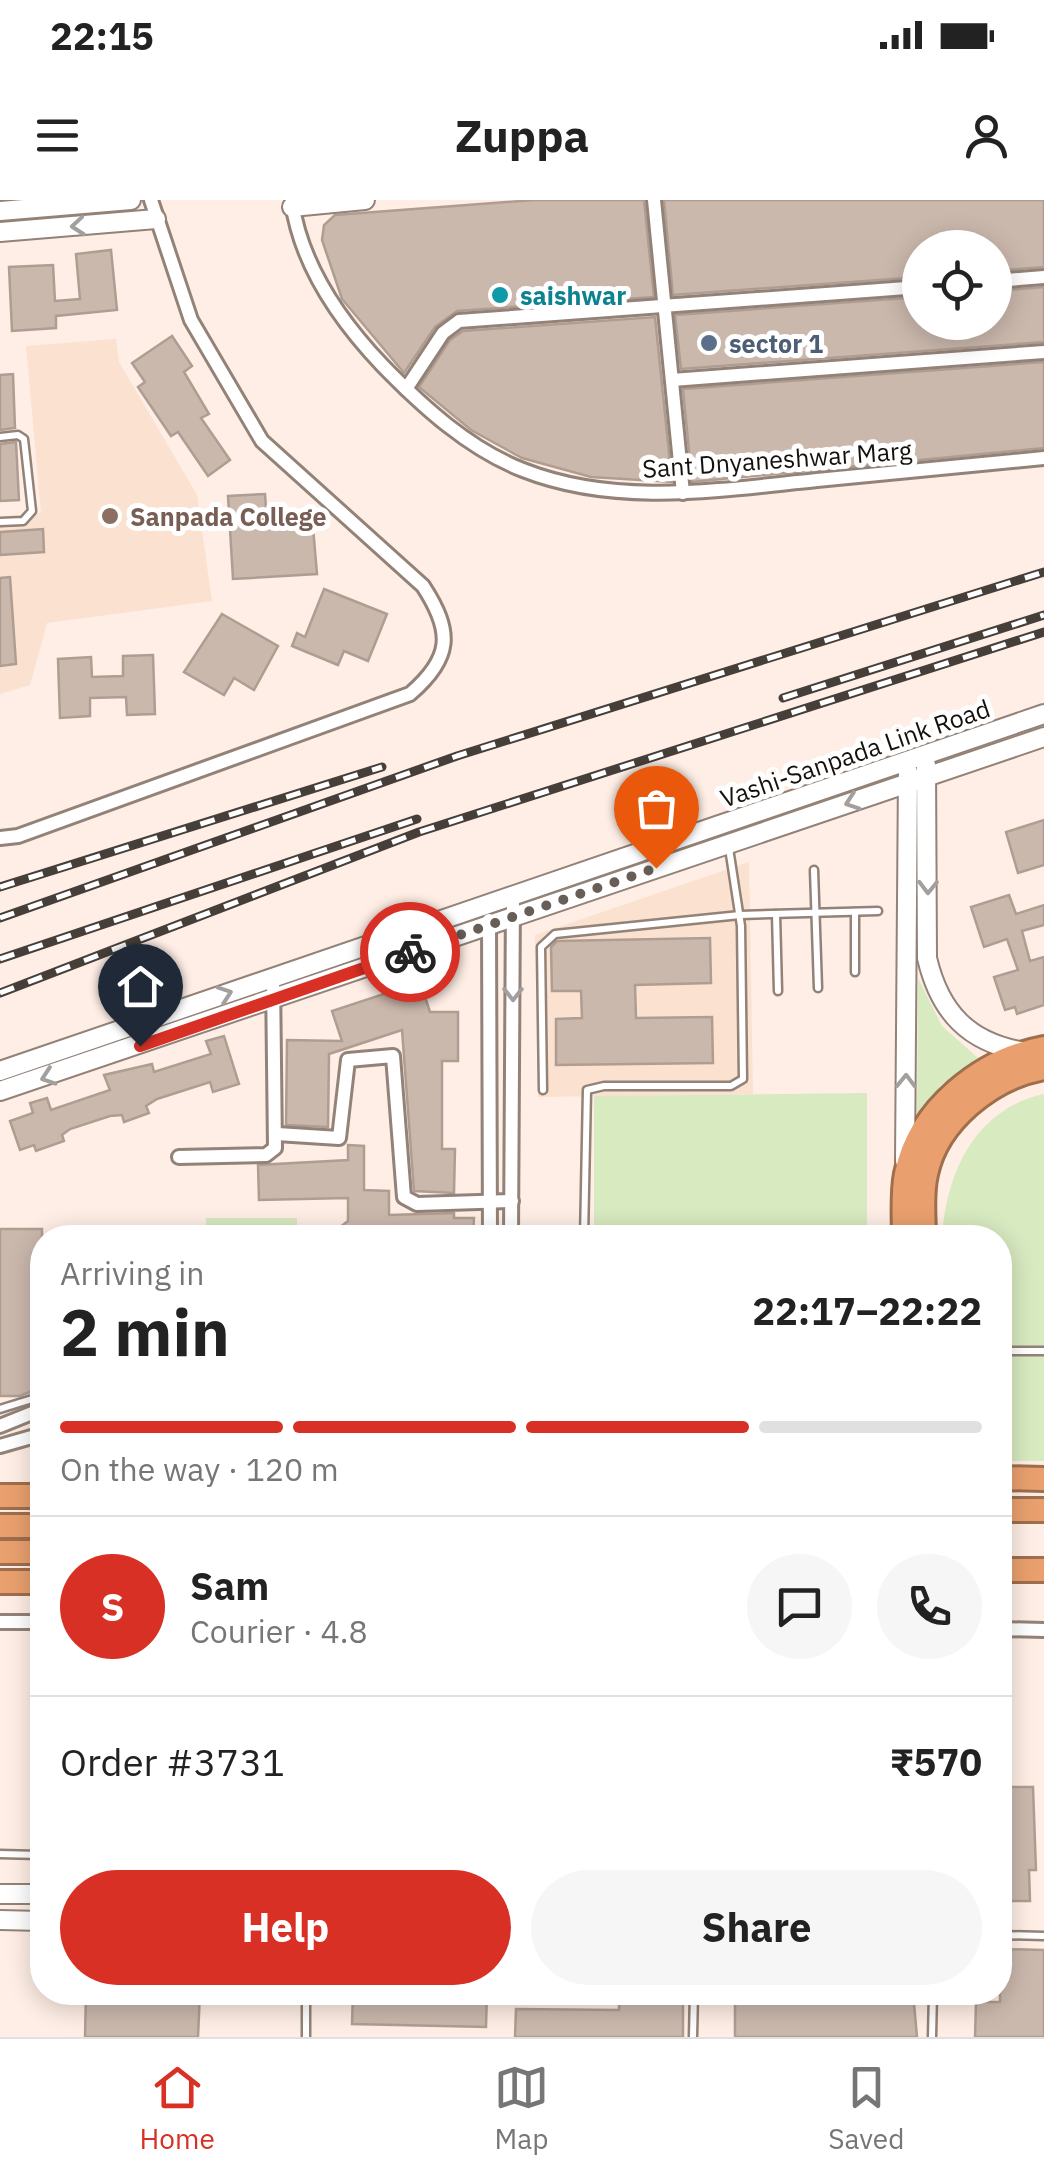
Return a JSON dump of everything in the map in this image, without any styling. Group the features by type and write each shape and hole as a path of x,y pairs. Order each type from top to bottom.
{"highway":[{"path":"906,1225 918,1137 944,1104 986,1069 1035,1050"},
{"path":"922,1225 914,1179 935,1148 974,1102 1012,1077 1044,1068"},
{"path":"1012,1478 1044,1478"},
{"path":"0,1496 30,1496"},
{"path":"1012,1510 1044,1510"},
{"path":"0,1526 30,1526"},
{"path":"0,1552 30,1552"},
{"path":"1012,1570 1044,1570"},
{"path":"0,1582 30,1582"}],"main road":[{"path":"0,211 131,200"},
{"path":"292,204 365,200"},
{"path":"0,232 156,220"},
{"name":"Vashi-Sanpada Link Road","path":"0,1091 274,1000 488,914 513,896 1044,714"},
{"path":"988,733 996,754"},
{"name":"Vashi-Sanpada Link Road","path":"0,1071 273,978 488,914 513,916 1044,737"},
{"path":"924,755 929,776 927,958 932,979 955,1017 976,1036 994,1047 1035,1050"},
{"path":"905,762 910,783 914,1179"},
{"path":"0,1894 30,1894"},
{"path":"0,1920 30,1921"}],"street":[{"path":"0,838 18,836 410,694 436,672 444,641 440,611 423,586 262,442 191,320 151,200"},
{"path":"654,200 683,494"},
{"name":"Sant Dnyaneshwar Marg","path":"292,204 309,260 344,320 406,389 462,437 522,470 596,491 683,494 1044,458"},
{"path":"1012,280 1044,277"},
{"path":"406,389 443,333 459,321 902,287"},
{"path":"672,380 1044,352"},
{"path":"511,1225 513,896"},
{"path":"488,914 490,1225"},
{"path":"179,1158 266,1154 275,1148 273,978"},
{"path":"277,1134 339,1138 348,1060 394,1056 404,1197 417,1204 512,1201"},
{"path":"0,1426 30,1414"},
{"path":"0,1446 30,1437"},
{"path":"0,1622 30,1622"},
{"path":"1012,1629 1044,1630"}],"lane":[{"path":"0,437 18,435 24,439 32,511 24,521 0,522"},
{"path":"584,1225 587,1090 604,1086 731,1086 743,1079 740,915 728,844"},
{"path":"814,870 818,988"},
{"path":"543,1090 541,947 546,940 565,932 740,915 878,911"},
{"path":"855,912 856,972"},
{"path":"776,914 778,991"},
{"path":"1012,1351 1044,1351"},
{"path":"0,1410 30,1400"},
{"path":"0,1854 30,1855"},
{"path":"1012,1935 1044,1936"},
{"path":"306,2005 306,2037"},
{"path":"693,2037 694,2005"},
{"path":"932,2037 933,2005"}],"shaded area":[{"name":"Sanpada College","path":"116,339 119,362 197,495 212,601 47,623 30,685 0,694 0,517 41,513 26,346"},
{"path":"749,862 753,1094 538,1097 535,935"}],"green space":[{"path":"918,978 942,1026 978,1058 941,1085 917,1115"},
{"path":"867,1093 867,1225 594,1225 594,1096"},
{"path":"1044,1094 1044,1461 1012,1461 1012,1225 944,1225 950,1191 968,1148 982,1129 1020,1102"},
{"path":"206,1218 297,1218 297,1225 206,1225"}],"building":[{"path":"534,200 644,200 654,297 457,311 435,327 404,373 342,299 322,240 324,225 335,215"},
{"path":"664,200 1044,200 1044,267 1012,270 1012,230 902,230 902,278 673,295"},
{"path":"111,250 117,310 56,316 56,328 12,331 9,267 53,265 55,301 80,299 76,254"},
{"path":"1044,287 1044,342 681,369 675,315 902,298 902,340 1012,340 1012,290"},
{"path":"655,317 672,482 591,477 522,458 471,430 419,387 450,340 463,331"},
{"path":"172,336 192,366 184,372 209,414 201,418 230,460 208,476 178,432 171,436 138,387 145,382 132,363"},
{"path":"1044,362 1044,448 692,482 683,389"},
{"path":"13,374 15,428 0,430 0,375"},
{"path":"16,442 19,500 0,501 0,444"},
{"path":"265,494 267,525 313,527 317,574 233,579 228,496"},
{"path":"43,529 44,552 0,555 0,532"},
{"path":"10,577 16,664 0,666 0,578"},
{"path":"324,589 387,614 368,661 344,651 338,665 292,646 297,633 305,637"},
{"path":"222,614 278,646 254,690 234,678 224,695 184,672"},
{"path":"153,655 155,714 127,715 126,697 90,698 90,716 60,718 58,659 91,657 92,677 123,676 123,656"},
{"path":"1044,820 1044,865 1018,873 1006,832"},
{"path":"1009,895 1016,914 1044,905 1044,925 1022,931 1030,961 1044,957 1044,1005 1017,1014 1015,1007 1005,1010 994,977 1018,970 1007,939 984,947 971,907"},
{"path":"710,938 711,983 635,985 636,1018 712,1017 713,1063 556,1065 556,1019 582,1018 581,991 552,991 551,947 557,941"},
{"path":"420,982 430,1012 458,1012 458,1061 442,1061 442,1149 455,1149 454,1193 414,1191 402,1030 329,1054 328,1127 286,1125 287,1040 342,1041 332,1011"},
{"path":"224,1036 239,1084 213,1092 210,1082 157,1099 146,1106 149,1113 124,1122 122,1115 110,1116 70,1129 62,1135 64,1141 36,1151 34,1145 20,1150 10,1121 33,1113 30,1103 47,1098 51,1110 110,1090 104,1075 152,1064 154,1072 211,1054 206,1041"},
{"path":"348,1145 364,1146 364,1190 389,1191 389,1215 454,1213 454,1218 474,1218 474,1225 343,1225 348,1221 348,1198 259,1200 258,1165 348,1160"},
{"path":"0,1229 30,1229 30,1392 0,1396"},
{"path":"1012,1787 1033,1787 1036,1870 1029,1870 1030,1901 1012,1901"},
{"path":"1012,1949 1044,1950 1044,2037 975,2037 976,2005 1012,2005"},
{"path":"86,2005 199,2005 198,2037 85,2037"},
{"path":"353,2005 487,2005 486,2027 352,2024"},
{"path":"619,2005 683,2005 683,2037 515,2037 516,2009 619,2010"},
{"path":"735,2005 914,2005 917,2037 735,2037"}],"railway":[{"path":"0,918 457,756 1044,572"},
{"path":"783,698 1044,615"},
{"path":"0,993 419,832 1044,632"},
{"path":"0,887 382,767"},
{"path":"0,959 417,819"}],"way so far":[{"path":"410,952 656,868"}],"place":[{"name":"saishwar","path":"500,295"},
{"name":"sector 1","path":"709,343"},
{"name":"Sanpada College","path":"110,516"}],"route":[{"path":"140,1046 410,952"}]}
